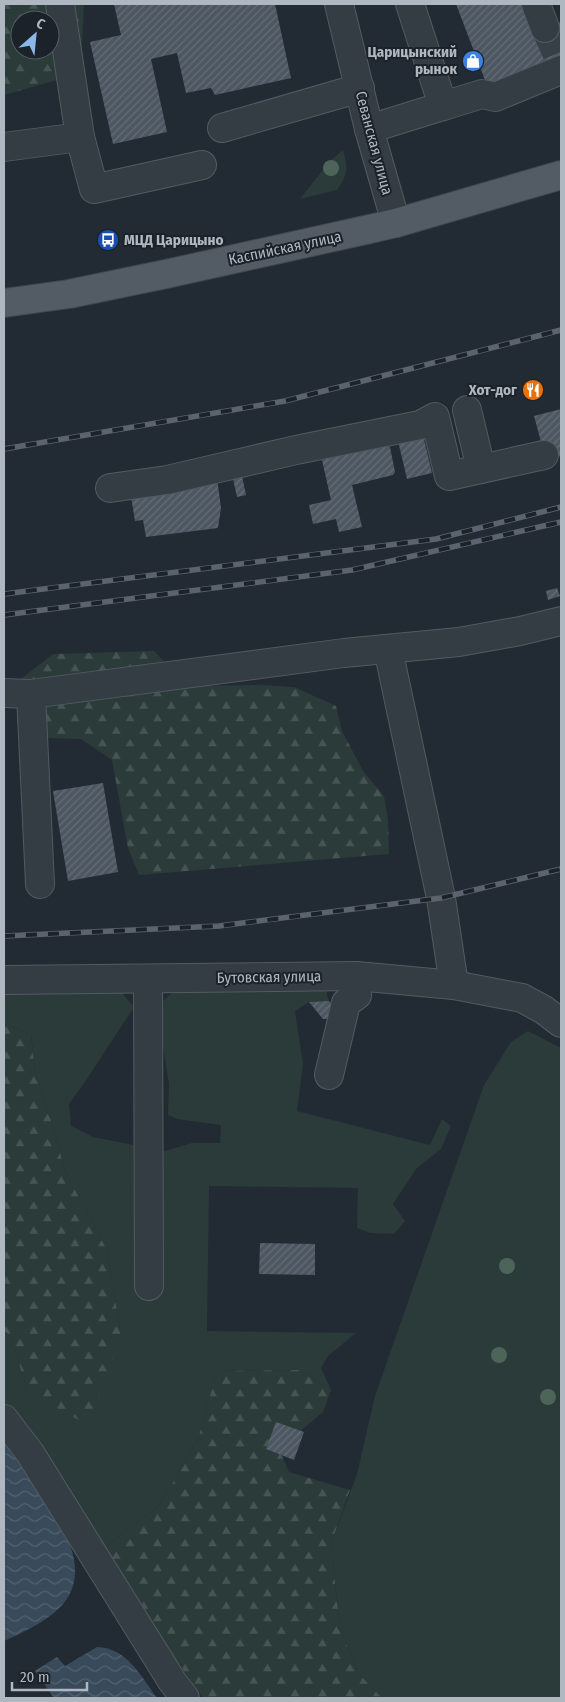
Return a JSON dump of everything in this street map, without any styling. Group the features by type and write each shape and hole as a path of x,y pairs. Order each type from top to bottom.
{"main road":[{"name":"Каспийская улица","path":"4,303 69,294 396,223 561,175"}],"street":[{"path":"60,4 80,137 94,189 202,165"},
{"name":"Севанская улица","path":"338,4 369,129 396,223"},
{"path":"410,4 443,106"},
{"path":"369,129 482,94 495,97 561,65"},
{"path":"222,128 360,88"},
{"path":"4,147 80,137"},
{"path":"467,410 481,469"},
{"path":"110,488 167,480 296,450 420,425 435,417 449,476 544,455"},
{"path":"4,693 31,694 344,653 458,642 520,631 561,621"},
{"path":"388,649 442,898 454,985"},
{"path":"31,694 40,884"},
{"path":"329,1075 346,1003 357,995 356,976"},
{"name":"Бутовская улица","path":"4,980 356,976 454,985 522,998 561,1023"},
{"path":"148,979 149,1286"},
{"path":"4,1420 30,1453 172,1681 185,1698"}],"green space":[{"path":"4,4 84,4 81,62 57,80 4,95"},
{"path":"343,150 346,171 337,190 300,199 330,161"},
{"path":"154,651 187,686 261,685 294,687 336,706 342,731 363,771 384,796 388,820 389,854 139,875 128,848 112,760 81,739 46,738 17,724 21,679 53,654"},
{"path":"327,984 329,1001 309,1002 295,1011 303,1064 297,1111 430,1145 442,1119 451,1126 441,1149 417,1168 393,1204 405,1221 394,1234 370,1233 357,1228 358,1188 209,1186 207,1331 356,1333 328,1356 321,1368 331,1390 299,1370 217,1371 198,1439 159,1506 103,1549 27,1431 4,1402 4,1331 10,1335 28,1393 121,1335 107,1250 65,1171 35,1071 31,1034 4,1024 4,990 118,988 134,1007 69,1104 71,1126 93,1137 165,1151 192,1143 220,1143 221,1125 177,1119 168,1115 169,1084 160,1027 163,1001 179,987"},
{"path":"4,1024 31,1034 35,1071 65,1171 107,1250 121,1335 88,1425 28,1393 10,1335 4,1331"},
{"path":"528,1031 561,1048 561,1698 382,1698 359,1674 340,1629 331,1544 357,1474 375,1396 484,1085 511,1042"},
{"path":"299,1370 331,1390 323,1412 279,1449 289,1472 350,1490 331,1544 340,1629 359,1674 382,1698 203,1698 155,1630 103,1549 159,1506 198,1439 217,1371"}],"water":[{"path":"4,1430 70,1545 75,1564 74,1581 69,1595 61,1606 49,1617 4,1641"},
{"path":"97,1647 117,1652 125,1658 139,1672 157,1698 54,1698 35,1671 57,1657 65,1666"}],"building":[{"path":"114,4 275,4 291,78 215,95 211,88 186,93 177,53 151,59 167,132 113,144 90,42 121,35"},
{"path":"456,4 521,4 533,33 561,22 561,61 488,88"},
{"path":"561,409 561,456 546,460 534,416"},
{"path":"423,435 432,473 407,479 398,441"},
{"path":"387,445 390,447 395,472 393,475 352,485 362,527 339,532 336,519 313,524 309,505 331,500 322,460"},
{"path":"242,476 246,495 237,497 233,479"},
{"path":"217,478 221,508 218,528 146,537 143,520 135,521 130,490"},
{"path":"557,588 560,596 548,600 546,591"},
{"path":"103,783 118,872 68,881 53,791"},
{"path":"329,1001 343,1018 323,1019 309,1002"},
{"path":"260,1243 315,1244 315,1275 259,1274"},
{"path":"276,1422 304,1432 294,1460 266,1449"}],"tunnel":[{"path":"545,28 560,61"}],"railway":[{"path":"4,449 285,401 561,330"},
{"path":"4,594 436,539 561,507"},
{"path":"4,615 352,570 561,522"},
{"path":"4,936 219,926 441,898 561,869"}],"place":[{"name":"Царицынский рынок","path":"473,61"},
{"name":"МЦД Царицыно","path":"108,240"},
{"name":"Хот-дог","path":"533,390"}]}
